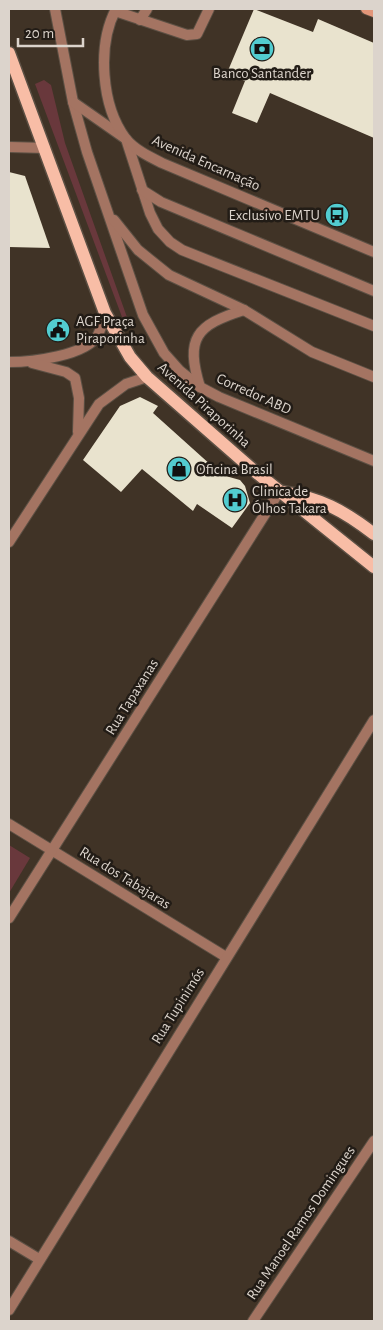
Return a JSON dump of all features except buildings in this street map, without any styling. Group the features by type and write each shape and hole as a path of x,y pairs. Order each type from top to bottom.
{"main road":[{"path":"366,9 374,12"},
{"name":"Avenida Piraporinha","path":"9,53 106,313 130,357 147,377 279,492 374,567"},
{"path":"279,492 311,497 336,507 374,534"}],"street":[{"name":"Corredor ABD","path":"55,9 73,102 106,209 142,315 164,353 180,371 218,397 374,461"},
{"path":"140,20 147,9"},
{"path":"115,10 180,33 197,34 208,9"},
{"name":"Avenida Encarnação","path":"115,10 104,43 103,62 114,113 126,139 162,163 374,252"},
{"path":"73,102 126,139 142,190 158,229 170,242 182,250 374,326"},
{"path":"9,147 45,148"},
{"path":"142,190 161,202 374,291"},
{"name":"Corredor ABD","path":"106,209 121,231 150,262 169,275 244,310 312,352 374,377"},
{"path":"200,386 192,356 194,343 200,332 210,323 224,316 244,310"},
{"path":"9,362 28,362 70,353 88,345 98,336 106,313"},
{"path":"28,362 66,372 75,378 79,398 78,433"},
{"path":"9,542 78,433 99,404 126,384 147,377"},
{"name":"Rua Tapaxanas","path":"9,918 279,492"},
{"name":"Rua Tupinimós","path":"9,1310 374,720"},
{"name":"Rua dos Tabajaras","path":"9,824 226,957"},
{"name":"Rua Manoel Ramos Domingues","path":"253,1321 374,1141"},
{"path":"9,1241 39,1259"}],"shaded area":[{"path":"44,80 51,85 65,143 128,320 122,317 35,84"},
{"path":"9,845 30,858 9,893"}],"place":[{"name":"Banco Santander","path":"262,49"},
{"name":"Exclusivo EMTU","path":"337,215"},
{"name":"AGF Praça Piraporinha","path":"58,330"},
{"name":"Oficina Brasil","path":"179,469"},
{"name":"Clinica de Ólhos Takara","path":"235,500"}]}
